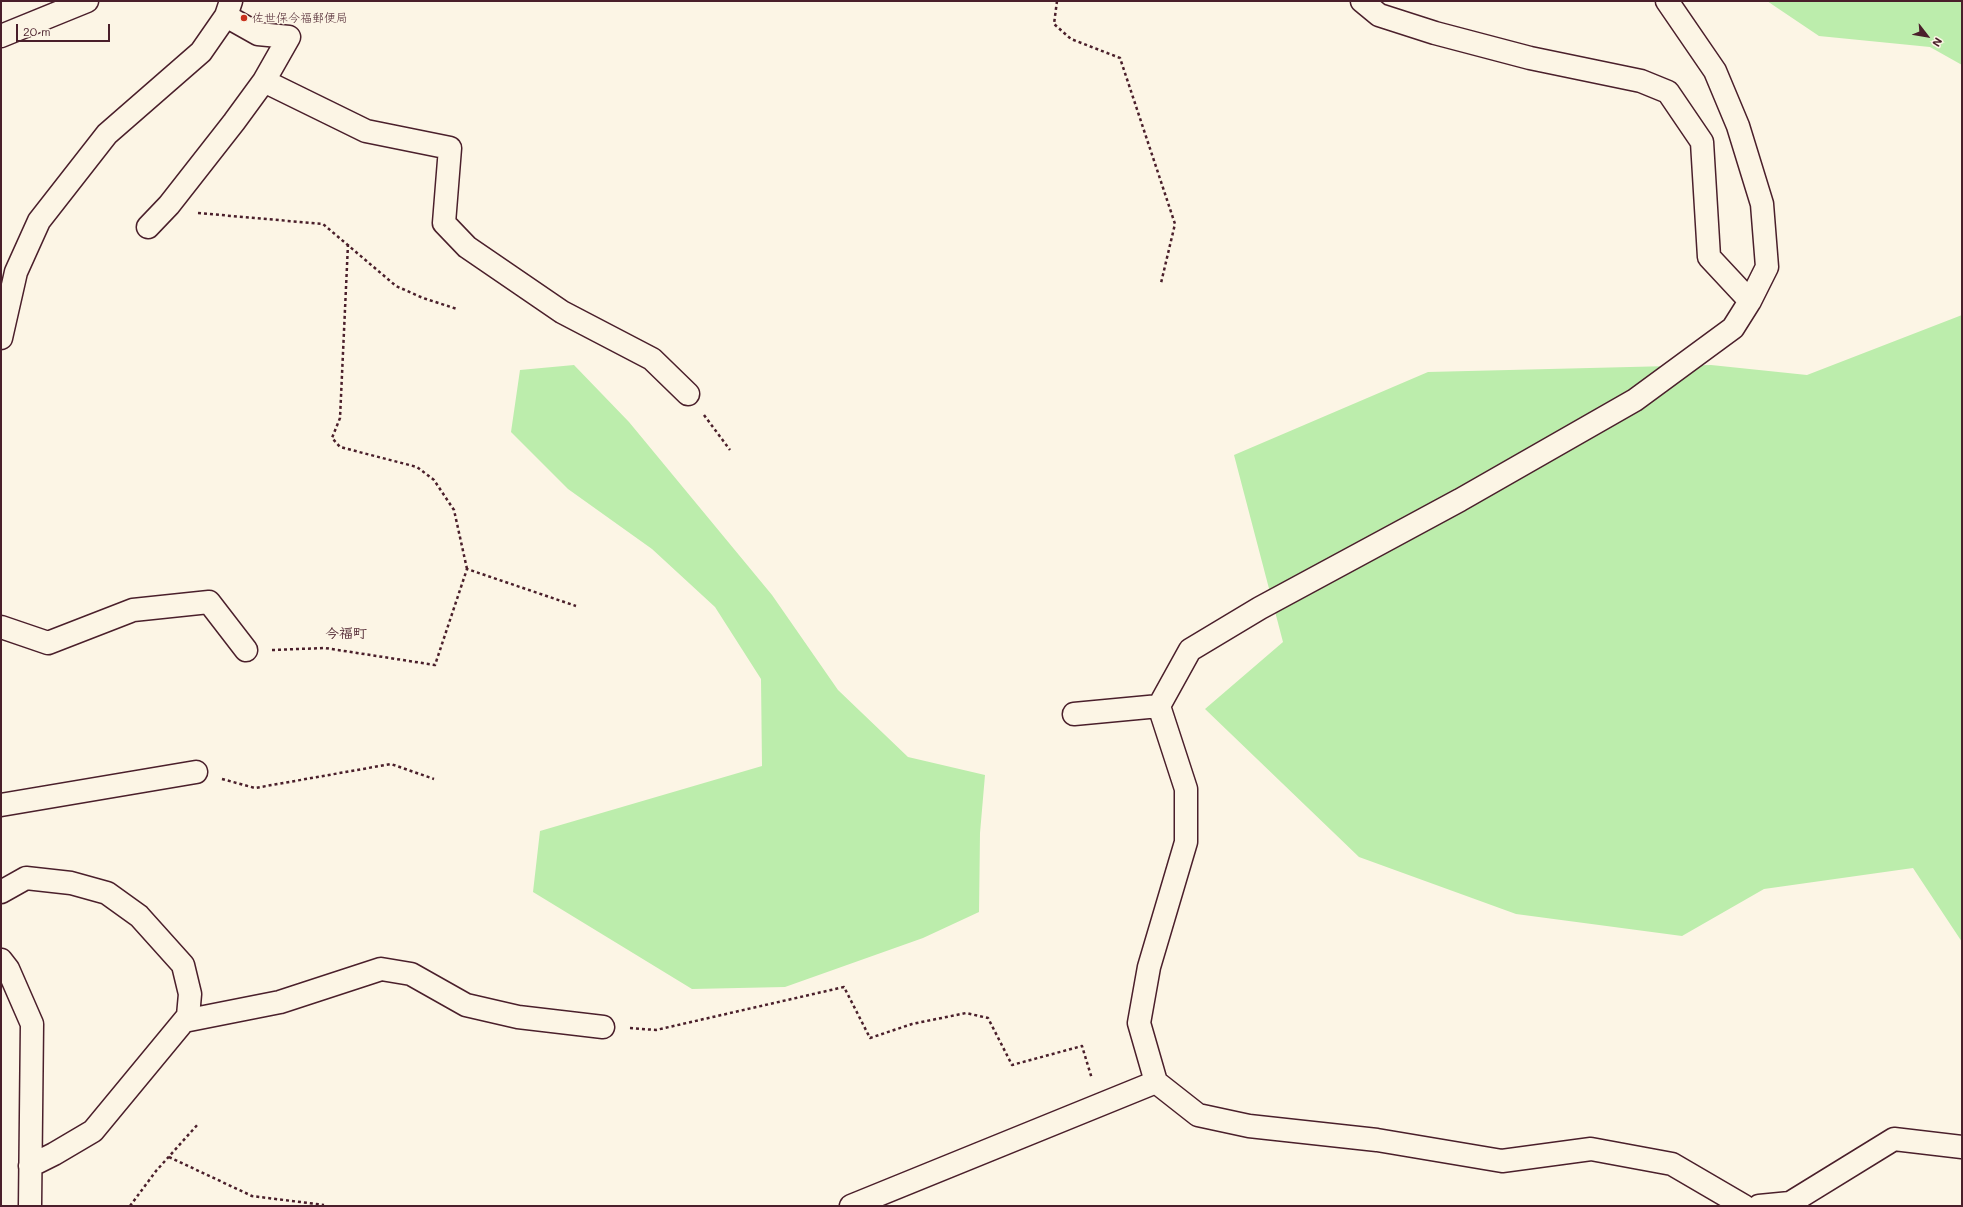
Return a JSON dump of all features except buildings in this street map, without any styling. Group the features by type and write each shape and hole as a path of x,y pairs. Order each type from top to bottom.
{"street":[{"path":"1,36 87,1"},
{"path":"1362,1 1379,15 1435,32 1530,58 1641,81 1668,92 1702,142 1709,257 1750,301"},
{"path":"1667,1 1716,71 1738,126 1762,204 1768,267 1750,301 1733,328 1635,400 1460,500 1260,608 1190,650 1160,706 1186,789 1186,842 1149,968 1139,1023 1156,1082 1198,1115 1249,1126 1377,1140 1502,1161 1591,1149 1672,1164 1744,1206"},
{"path":"1,338 16,272 39,221 107,134 201,52 229,8 258,34 289,37 264,81 234,122 169,205 148,227"},
{"path":"264,81 366,131 450,148 444,224 467,247 562,312 652,359 688,394"},
{"path":"1,627 48,643 133,610 209,602 246,650"},
{"path":"1074,714 1160,706"},
{"path":"1,805 196,772"},
{"path":"1,892 26,878 71,883 107,893 139,916 183,966 190,994 188,1016 93,1131 30,1166"},
{"path":"1,960 8,969 32,1024 30,1206"},
{"path":"184,1021 280,1002 381,969 411,974 466,1005 518,1017 602,1027"},
{"path":"851,1206 1156,1082"},
{"path":"1759,1206 1790,1203 1894,1139 1962,1147"}],"path":[{"path":"1057,1 1054,24 1071,39 1120,58 1175,224 1161,283"},
{"path":"192,217 198,213 323,224 396,286 423,298 458,309"},
{"path":"246,650 325,648 435,665 468,569 454,510 434,480 417,467 340,447 332,438 340,418 348,244"},
{"path":"688,394 730,450"},
{"path":"468,569 576,606"},
{"path":"196,772 255,788 391,764 434,779"},
{"path":"602,1027 656,1030 844,987 870,1038 912,1024 966,1013 988,1018 1012,1065 1082,1046 1100,1105"},
{"path":"130,1206 199,1123"},
{"path":"169,1158 252,1196 324,1205"}],"green space":[{"path":"1767,1 1962,1 1962,65 1930,47 1819,36"},
{"path":"1962,315 1962,942 1913,868 1764,889 1682,936 1516,914 1359,857 1205,709 1283,642 1234,455 1428,372 1711,365 1807,375"},
{"path":"574,365 629,422 772,595 838,690 908,757 985,775 980,833 979,912 923,938 785,987 692,989 533,892 540,831 762,766 761,679 715,607 652,549 568,489 511,432 520,370"}],"place":[{"name":"佐世保今福郵便局","path":"244,18"}],"district":[{"name":"今福町","path":"346,634"}]}
